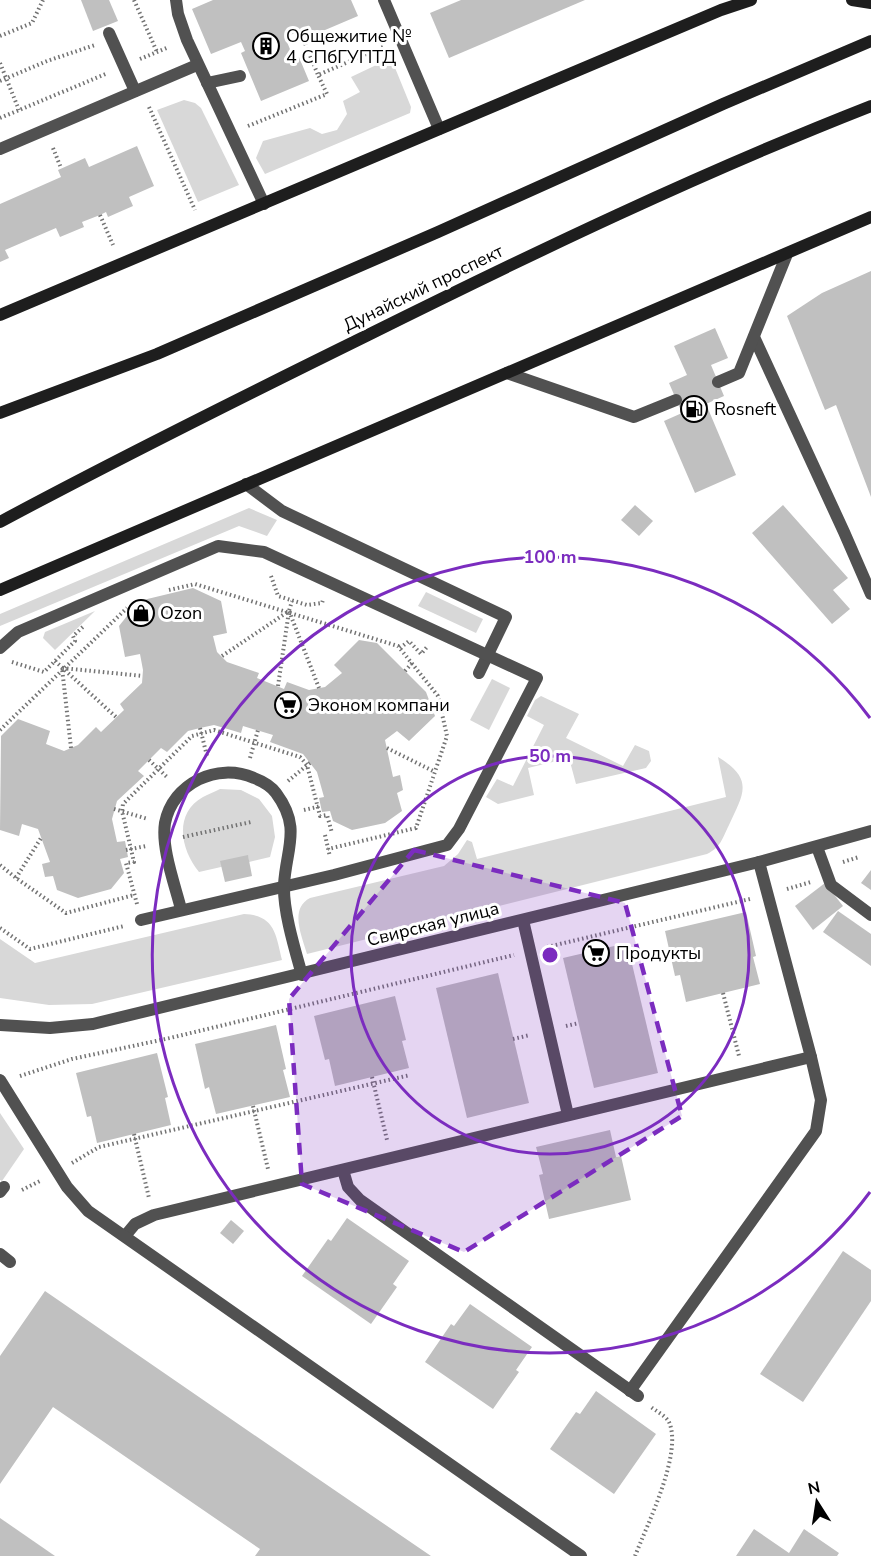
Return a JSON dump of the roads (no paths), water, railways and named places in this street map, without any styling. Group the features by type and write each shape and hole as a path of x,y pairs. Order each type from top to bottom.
{"main road":[{"path":"0,315 721,10 751,0"},
{"path":"852,0 871,3"},
{"path":"0,413 157,354 871,41"},
{"name":"Дунайский проспект","path":"0,522 177,430 500,269 789,138 871,106"},
{"path":"0,590 871,217"}],"street":[{"path":"176,0 187,40 264,204"},
{"path":"384,0 439,129"},
{"path":"111,36 138,90"},
{"path":"0,149 198,65"},
{"path":"207,83 240,76"},
{"path":"718,382 739,373 787,254"},
{"path":"754,337 871,594"},
{"path":"507,373 634,417 676,400"},
{"path":"246,484 282,511 506,617 479,674"},
{"path":"0,648 18,632 218,546 264,552 537,678 459,829 447,845 141,920"},
{"path":"181,909 165,841 165,824 172,804 185,788 202,777 212,774 244,773 263,782 275,792 289,815 292,837 284,886 291,933 302,975"},
{"name":"Свирская улица","path":"0,1025 50,1028 93,1024 759,862 871,831"},
{"path":"817,847 831,885 871,915"},
{"path":"343,1170 348,1188 360,1200 634,1393 816,1131 821,1100 759,862"},
{"path":"523,920 568,1115"},
{"path":"125,1236 135,1224 154,1215 811,1057"},
{"path":"1,1082 67,1187 88,1211 581,1556"}],"place":[{"name":"Общежитие № 4 СПбГУПТД","path":"266,46"},
{"name":"Rosneft","path":"694,409"},
{"name":"Ozon","path":"141,613"},
{"name":"Эконом компани","path":"288,705"},
{"name":"Продукты","path":"596,953"}]}
